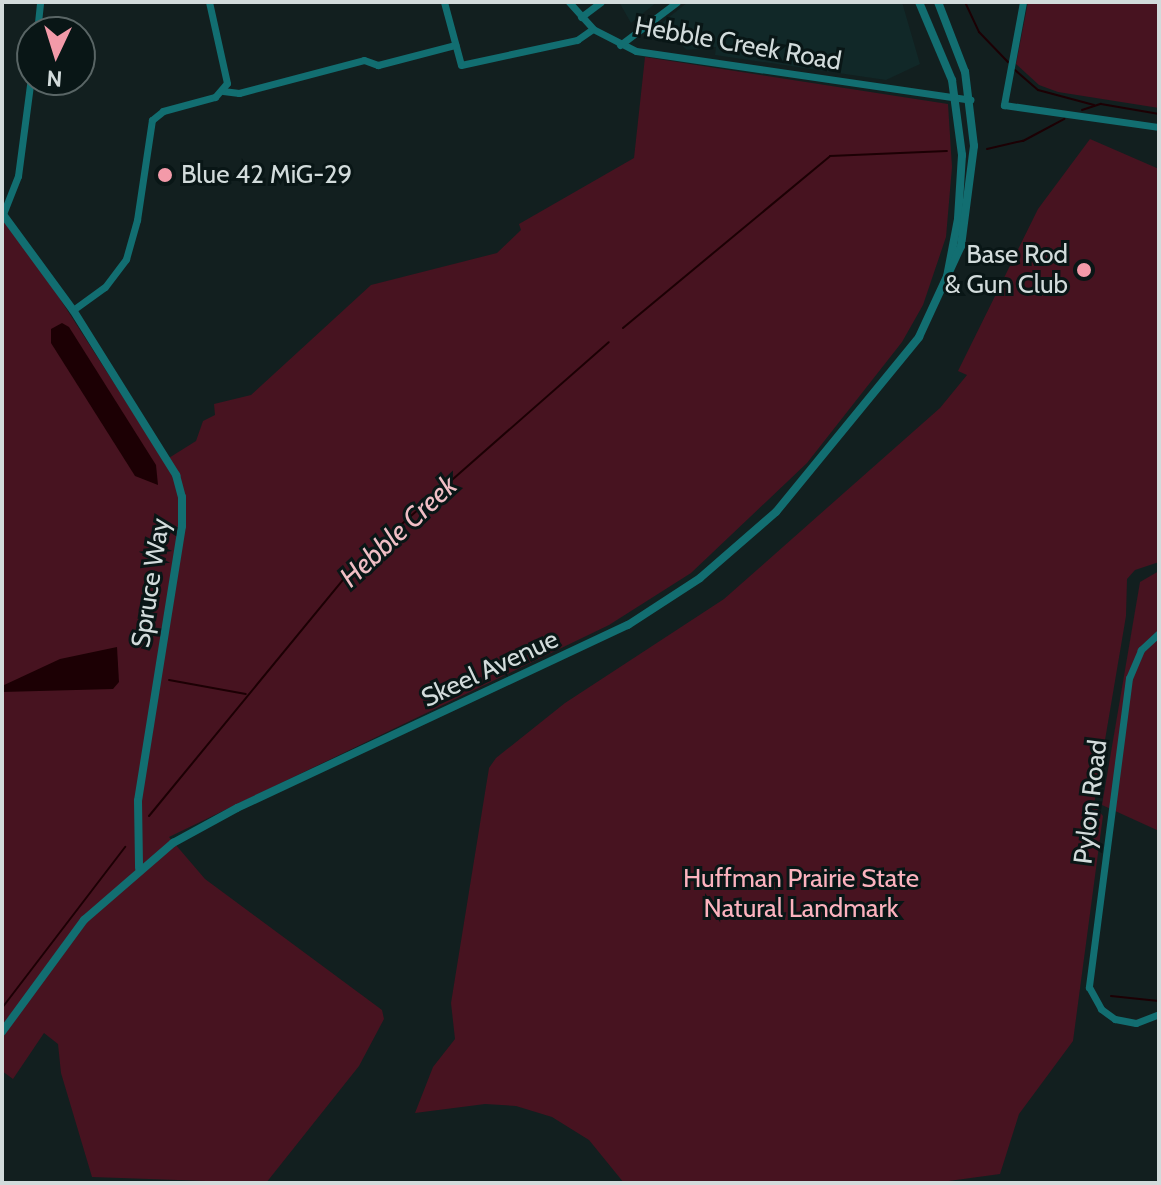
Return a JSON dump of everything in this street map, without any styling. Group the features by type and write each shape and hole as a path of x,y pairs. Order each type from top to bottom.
{"street":[{"path":"209,2 228,75 223,91"},
{"path":"444,2 461,65 577,40 593,29"},
{"name":"Hebble Creek Road","path":"569,2 593,29 620,45 970,100"},
{"path":"581,17 601,2"},
{"path":"620,45 677,2"},
{"name":"Skeel Avenue","path":"919,2 940,46 956,98 962,191 946,282"},
{"name":"Skeel Avenue","path":"2,1032 84,920 139,868 237,808 628,625 700,578 776,512 919,337 961,246 976,168 970,100 938,2"},
{"path":"1023,2 1004,105 1159,127"},
{"path":"73,310 105,287 126,259 137,220 152,120 223,91 239,93 364,60 378,65 455,45"},
{"path":"2,213 18,176 28,96"},
{"name":"Spruce Way","path":"2,213 73,310 176,475 182,497 182,526 138,801 139,868"},
{"name":"Pylon Road","path":"1159,633 1141,650 1129,678 1089,987 1108,1015 1136,1023 1159,1014"}],"shaded area":[{"path":"619,2 657,2 631,23"},
{"path":"688,2 902,2 920,64 886,80 715,55 716,47 687,50 659,25"},
{"path":"62,323 69,327 156,465 158,485 135,476 51,343 51,329"},
{"path":"117,647 119,682 113,689 2,692 2,686 60,659"}],"green space":[{"path":"1028,2 1159,2 1159,108 1058,92 1039,85 1016,64"},
{"path":"645,57 948,104 952,167 946,237 923,305 902,342 807,463 691,573 609,625 169,837 205,879 382,1010 384,1019 359,1066 266,1183 92,1177 61,1073 58,1044 44,1033 13,1079 2,1071 2,219 28,249 164,461 196,441 203,421 215,415 214,404 251,395 371,285 497,253 521,230 519,224 634,158"},
{"name":"Huffman Prairie State Natural Landmark","path":"1090,139 1159,169 1159,562 1135,570 1127,579 1126,616 1094,805 1103,816 1073,1041 1019,1114 1000,1174 934,1183 624,1183 589,1140 552,1117 516,1106 485,1104 415,1113 433,1067 455,1039 451,1003 489,768 496,758 565,703 724,599 940,408 967,375 958,371 1038,209"},
{"path":"1159,571 1159,831 1102,805 1140,582"}],"waterway":[{"path":"965,2 979,32 1008,62"},
{"path":"1015,70 1038,90 1094,105"},
{"name":"Hebble Creek","path":"1082,110 1101,104 1159,114"},
{"name":"Hebble Creek","path":"987,149 1023,141 1064,119"},
{"name":"Hebble Creek","path":"623,328 830,156 947,151"},
{"name":"Hebble Creek","path":"149,816 354,566 609,342"},
{"path":"169,680 246,694"},
{"name":"Hebble Creek","path":"2,1008 125,847"},
{"path":"1111,996 1159,1001"}],"place":[{"name":"Blue 42 MiG-29","path":"165,175"},
{"name":"Base Rod & Gun Club","path":"1084,270"}]}
